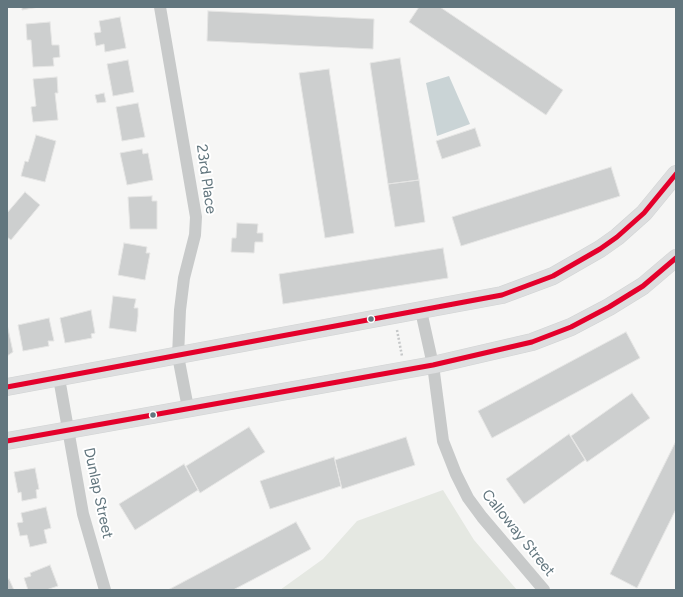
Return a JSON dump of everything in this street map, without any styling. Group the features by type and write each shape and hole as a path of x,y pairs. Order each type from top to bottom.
{"street":[{"name":"23rd Place","path":"160,7 196,217 195,235 180,304 178,356 188,408"},
{"path":"7,387 502,295 553,276 583,260 617,237 644,213 676,174"},
{"path":"7,441 433,365 532,342 571,327 644,286 676,258"},
{"name":"Calloway Street","path":"421,311 433,365 443,441 456,474 468,498 482,517 544,590"},
{"name":"Dunlap Street","path":"59,378 82,514 105,590"}],"path":[{"path":"396,323 402,360"}],"shaded area":[{"path":"449,76 470,124 437,136 426,83"},
{"path":"443,490 474,540 517,590 280,590 323,559 357,521"}],"building":[{"path":"22,7 39,7 22,10"},
{"path":"419,7 440,7 563,90 546,115 409,22"},
{"path":"208,11 374,19 373,49 207,41"},
{"path":"120,17 126,48 105,52 104,44 96,46 94,33 101,32 99,21"},
{"path":"50,22 52,45 59,45 60,57 53,58 54,66 33,67 31,40 27,40 26,24"},
{"path":"400,58 419,180 388,184 370,63"},
{"path":"128,60 134,92 113,96 107,64"},
{"path":"329,69 354,233 325,238 299,73"},
{"path":"57,77 58,93 55,93 58,120 33,122 31,107 36,106 33,79"},
{"path":"104,93 106,102 97,103 95,95"},
{"path":"138,103 145,137 122,141 116,107"},
{"path":"475,128 481,146 442,159 436,141"},
{"path":"36,135 56,141 45,182 21,176 25,161 28,162"},
{"path":"142,149 143,154 148,153 153,180 127,185 120,153"},
{"path":"611,167 620,196 461,246 452,217"},
{"path":"419,180 425,222 395,227 388,184"},
{"path":"25,192 40,205 11,240 7,237 7,213"},
{"path":"152,196 152,201 157,201 157,229 130,229 128,197"},
{"path":"237,223 258,224 257,233 263,233 263,242 255,242 254,253 231,252 232,238 236,238"},
{"path":"124,243 147,247 146,253 150,253 145,280 118,275"},
{"path":"443,248 448,278 283,304 279,274"},
{"path":"113,296 136,299 134,308 138,308 138,316 136,332 109,328"},
{"path":"91,310 95,333 91,334 92,338 65,343 60,318"},
{"path":"49,318 54,341 48,341 49,346 23,351 18,325"},
{"path":"7,324 13,352 7,356"},
{"path":"626,332 640,358 492,438 478,411"},
{"path":"632,393 650,418 587,462 571,436"},
{"path":"249,427 265,452 200,493 186,466"},
{"path":"569,434 585,460 524,504 506,479"},
{"path":"406,437 415,465 342,489 335,460"},
{"path":"676,441 676,509 637,588 610,574"},
{"path":"334,457 341,486 270,509 260,481"},
{"path":"184,464 198,490 135,530 119,504"},
{"path":"35,468 39,489 36,490 37,498 22,501 21,492 18,493 14,472"},
{"path":"46,507 51,528 44,530 47,543 30,547 27,535 20,536 17,523 23,522 21,513"},
{"path":"296,522 311,549 233,590 168,590"},
{"path":"50,565 58,586 46,590 28,590 24,578 31,576 30,573"},
{"path":"9,579 14,590 7,590 7,580"}],"transit line":[{"path":"7,387 502,295 553,276 600,249 617,237 644,213 676,174"},
{"path":"7,441 433,365 532,342 571,327 609,307 643,286 676,258"}]}
